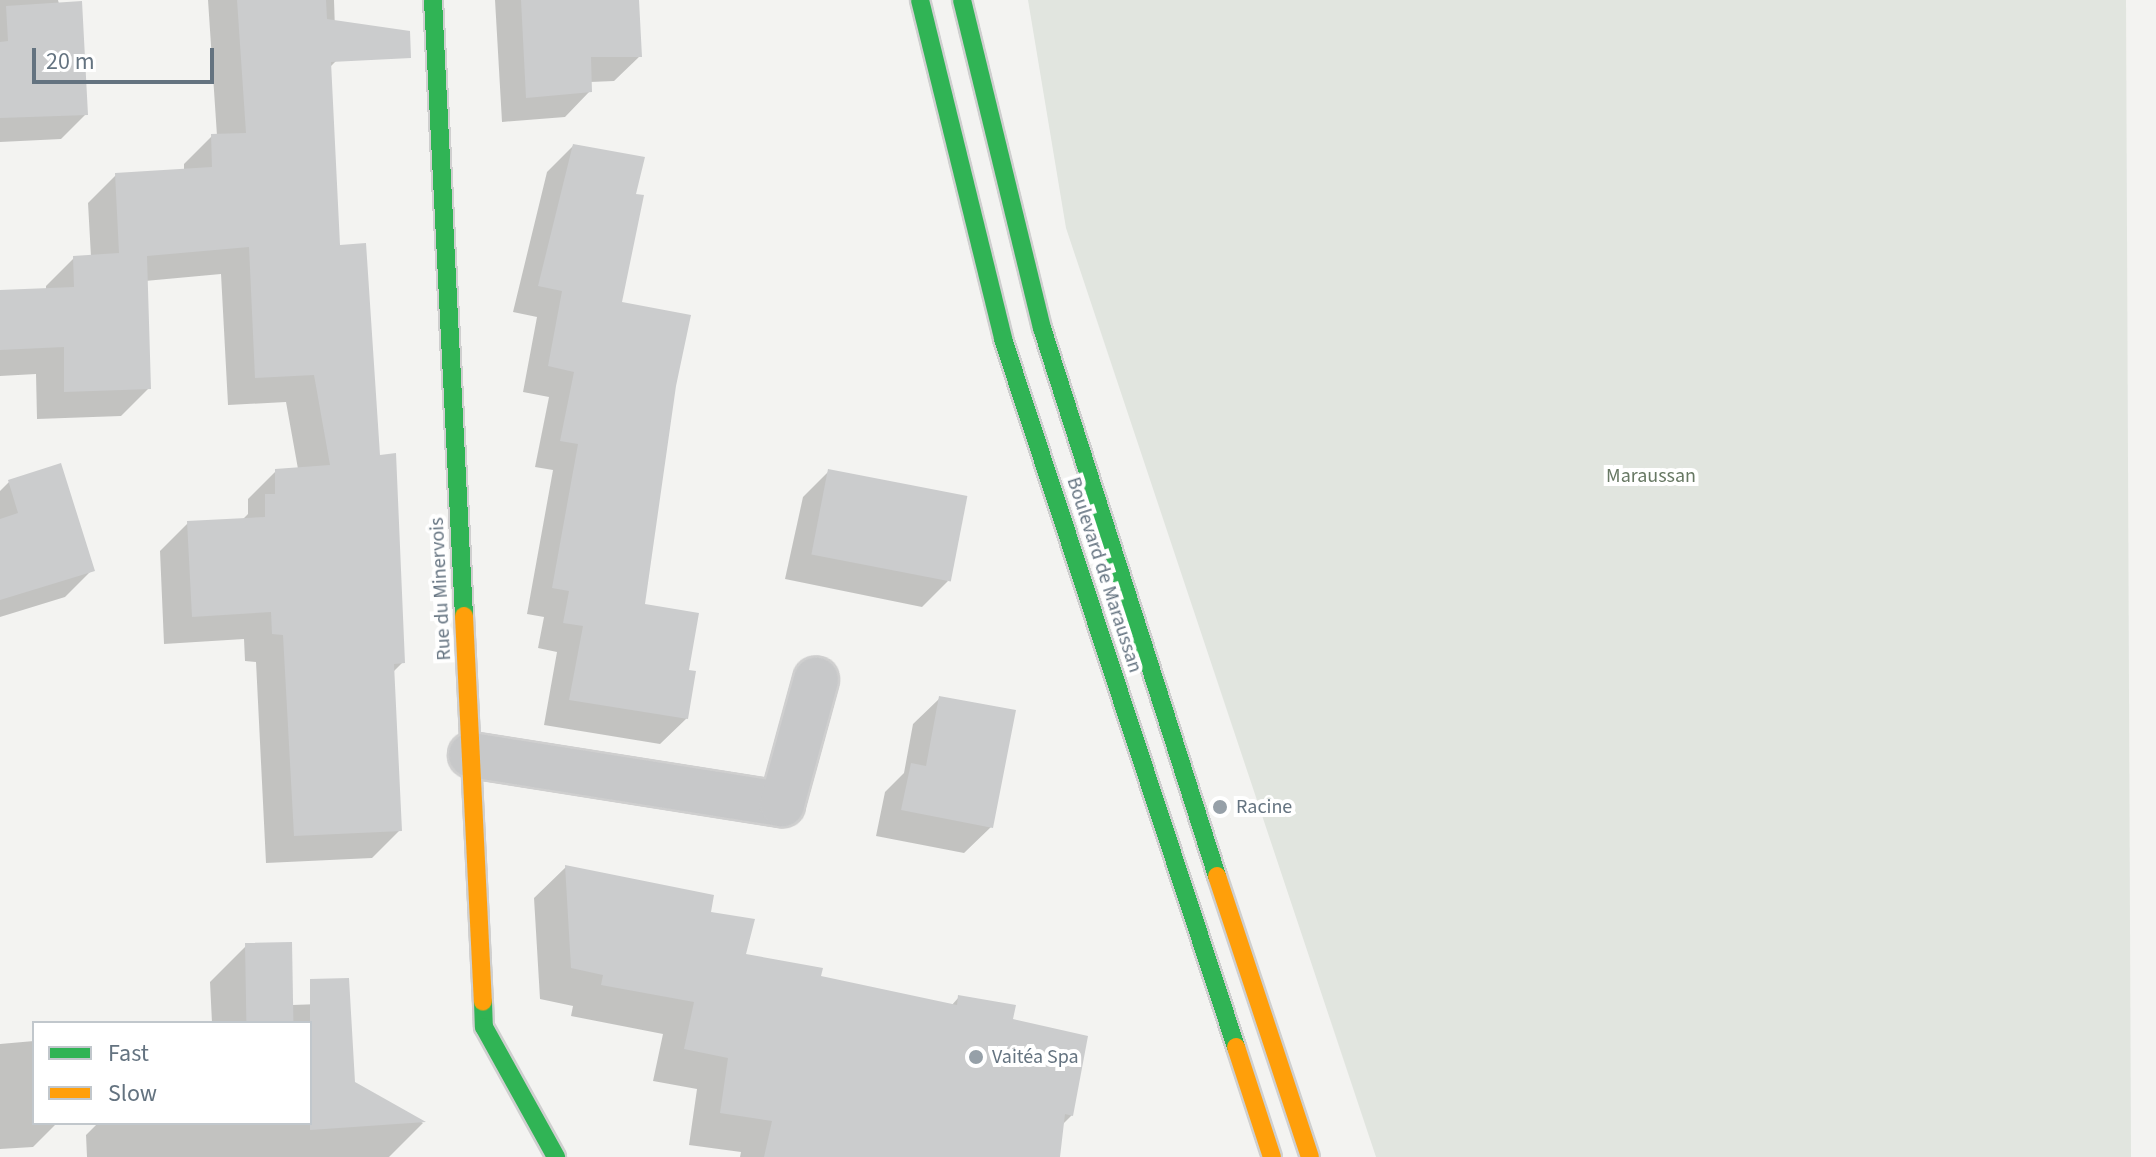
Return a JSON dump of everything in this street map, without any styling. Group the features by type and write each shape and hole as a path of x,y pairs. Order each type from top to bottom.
{"main road":[{"name":"Rue du Minervois","path":"433,0 484,1027 556,1157"},
{"name":"Boulevard de Maraussan","path":"920,0 1003,339 1272,1157"},
{"name":"Boulevard de Maraussan","path":"962,0 1042,328 1233,927 1310,1157"}],"street":[{"path":"471,755 782,804 816,680"}],"green space":[{"name":"Maraussan","path":"1028,0 2126,0 2131,1157 1376,1157 1066,228"}],"building":[{"path":"237,0 326,0 327,19 410,31 411,58 331,62 340,245 366,243 380,455 396,453 405,663 394,664 402,831 294,836 283,635 272,634 271,612 192,617 187,521 265,517 265,494 275,494 275,469 330,465 314,375 255,378 249,247 147,256 151,389 64,392 64,347 0,350 0,290 74,287 73,256 119,253 115,173 212,167 211,134 246,133"},
{"path":"521,0 639,0 642,57 591,57 592,92 526,98"},
{"path":"82,1 88,115 0,118 0,42 8,41 6,6"},
{"path":"573,144 645,157 636,194 644,195 622,302 691,315 676,386 645,604 699,613 689,670 696,671 688,719 569,700 583,626 563,623 569,591 552,588 578,444 560,441 574,372 548,366 562,291 538,286"},
{"path":"61,463 95,571 0,600 0,519 18,513 8,480"},
{"path":"828,469 967,496 951,581 811,554"},
{"path":"939,696 1016,710 993,828 901,810 911,763 926,766"},
{"path":"565,865 714,895 711,912 755,919 746,954 823,968 821,976 957,1005 958,995 1016,1005 1013,1019 1088,1036 1073,1116 1065,1114 1060,1157 764,1157 772,1121 720,1113 728,1058 684,1049 694,1002 601,985 603,975 571,968"},
{"path":"292,942 293,1021 246,1021 245,943"},
{"path":"349,978 355,1082 426,1122 310,1130 310,979"}],"traffic: fast":[{"path":"433,0 464,616"},
{"path":"920,0 1003,339 1236,1047"},
{"path":"962,0 1042,328 1217,876"},
{"path":"483,1002 484,1027 556,1157"}],"traffic: slow":[{"path":"464,616 483,1002"},
{"path":"1217,876 1310,1157"},
{"path":"1236,1047 1272,1157"}],"place":[{"name":"Racine","path":"1220,807"},
{"name":"Vaitéa Spa","path":"976,1057"}]}
